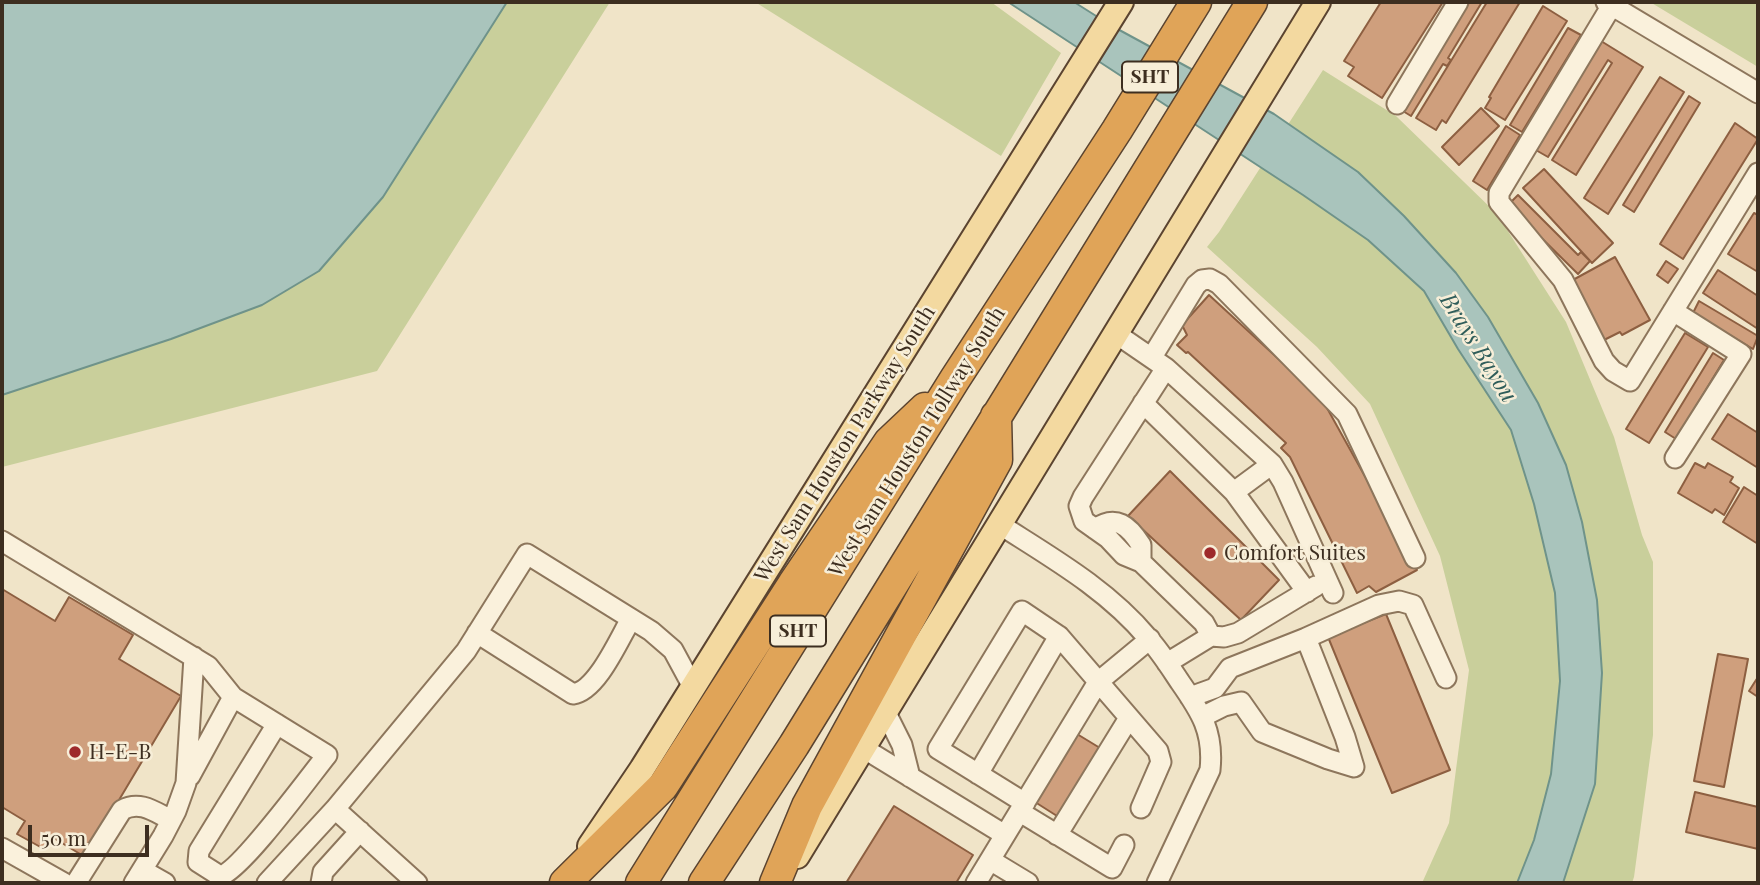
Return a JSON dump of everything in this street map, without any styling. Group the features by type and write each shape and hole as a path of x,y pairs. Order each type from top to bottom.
{"highway":[{"name":"SHT","path":"704,883 794,745 1252,2"},
{"name":"West Sam Houston Tollway South","path":"641,883 955,379 1117,130 1189,13"},
{"path":"565,883 663,786 793,584 889,442 955,379"},
{"path":"778,883 807,806 997,460 996,416"}],"main road":[{"name":"West Sam Houston Parkway South","path":"565,883 642,769 1121,2"},
{"path":"778,883 1318,2"}],"street":[{"path":"1396,104 1458,2"},
{"path":"1758,93 1609,4 1499,192 1499,202 1563,280 1604,362 1613,372 1630,382 1758,173"},
{"path":"1211,636 1204,623 1141,562 1124,555 1108,538 1084,521 1079,506 1143,403 1196,285 1202,280 1210,279 1219,284 1347,414 1415,558"},
{"path":"1673,312 1741,354 1675,458"},
{"path":"1115,333 1159,363 1272,464 1283,482 1330,586 1307,592 1238,633 1224,637 1211,636 1167,663"},
{"path":"1143,403 1234,492 1307,592"},
{"path":"1234,492 1272,464"},
{"path":"999,524 1068,567 1105,595 1150,639 1202,717 1212,752 1210,770 1157,883"},
{"path":"2,541 208,666 233,697 277,724 327,755 249,853 231,872 220,876 198,862 199,850 277,724"},
{"path":"269,883 335,809 466,651 527,554 651,631 673,650 693,687"},
{"path":"1190,697 1214,688 1230,668 1379,605 1399,601 1413,605 1446,678"},
{"path":"1124,845 1112,868 1057,835 978,774 938,749 1022,611 1059,636 1158,751 1161,762 1141,808"},
{"path":"477,633 573,694 592,685 631,619"},
{"path":"978,774 1059,636"},
{"path":"1202,717 1224,706 1241,702 1262,732 1354,767 1306,638"},
{"path":"976,883 1098,682 1150,639"},
{"path":"673,650 713,655"},
{"path":"186,783 194,657"},
{"path":"165,883 138,877 171,820 186,783 233,697"},
{"path":"885,711 902,745 910,777"},
{"path":"1057,835 1129,718"},
{"path":"863,748 1005,835"},
{"path":"76,883 122,810 128,806 141,805 171,820"},
{"path":"335,809 417,883"},
{"path":"321,883 323,872 360,831"},
{"path":"2,848 64,883"},
{"path":"990,860 1028,883"}],"green space":[{"path":"2,2 610,2 377,371 2,467"},
{"path":"755,2 991,2 1061,53 1001,156"},
{"path":"1650,2 1758,2 1758,67"},
{"path":"1323,70 1396,116 1497,214 1566,322 1614,437 1642,535 1653,562 1653,735 1632,883 1422,883 1449,823 1469,670 1440,556 1370,404 1317,347 1207,247"}],"water":[{"path":"2,2 507,2 383,197 319,271 262,305 171,339 2,395"},
{"name":"Brays Bayou","path":"1008,2 1074,2 1112,26 1274,114 1358,172 1404,216 1456,273 1488,317 1538,403 1566,465 1582,522 1597,600 1602,673 1595,784 1563,883 1517,883 1534,840 1551,774 1560,681 1555,593 1534,504 1511,430 1424,291 1368,240"}],"building":[{"path":"1381,2 1443,2 1382,98 1348,76 1354,67 1344,61"},
{"path":"1463,2 1482,2 1448,58 1451,60 1447,66 1443,64 1411,116 1398,108"},
{"path":"1487,2 1520,2 1446,123 1442,120 1436,130 1416,118"},
{"path":"1543,6 1567,21 1505,120 1485,108"},
{"path":"1568,28 1581,35 1522,132 1510,125"},
{"path":"1601,41 1643,67 1576,175 1552,160 1612,63 1608,60 1548,157 1534,149"},
{"path":"1660,77 1684,92 1608,214 1584,198"},
{"path":"1689,96 1700,103 1634,212 1623,205"},
{"path":"1481,108 1499,126 1459,165 1442,147"},
{"path":"1735,123 1758,139 1683,259 1660,244"},
{"path":"1506,126 1520,135 1487,190 1473,181"},
{"path":"1544,169 1613,243 1592,263 1523,188"},
{"path":"1518,195 1578,255 1581,252 1590,261 1578,274 1508,205"},
{"path":"1754,213 1758,215 1758,272 1728,254"},
{"path":"1615,257 1650,320 1622,335 1620,332 1604,340 1571,281"},
{"path":"1666,261 1678,269 1668,283 1657,275"},
{"path":"1718,270 1758,296 1758,329 1703,293"},
{"path":"1209,295 1322,399 1417,570 1376,592 1369,586 1357,593 1290,457 1281,448 1286,443 1188,352 1177,345 1187,335 1182,325"},
{"path":"1699,301 1758,336 1753,349 1693,313"},
{"path":"1685,333 1708,347 1649,443 1626,429"},
{"path":"1713,353 1724,360 1676,439 1665,432"},
{"path":"1728,414 1758,433 1758,468 1712,439"},
{"path":"1695,463 1705,468 1708,463 1733,477 1730,482 1739,488 1724,515 1715,509 1712,513 1678,493"},
{"name":"Comfort Suites","path":"1170,471 1279,580 1241,620 1128,516"},
{"path":"1744,487 1758,496 1758,544 1723,522"},
{"name":"H-E-B","path":"2,589 55,621 69,597 133,635 119,659 181,696 85,857 52,837 44,849 17,834 25,821 2,807"},
{"path":"1386,614 1450,770 1392,793 1328,637"},
{"path":"1718,654 1748,659 1724,787 1694,781"},
{"path":"1758,677 1758,697 1749,691"},
{"path":"1077,734 1100,748 1057,816 1035,802"},
{"path":"1695,792 1758,807 1758,849 1686,832"},
{"path":"894,806 973,855 956,883 846,883"}],"place":[{"name":"Comfort Suites","path":"1210,553"},
{"name":"H-E-B","path":"75,752"}]}
